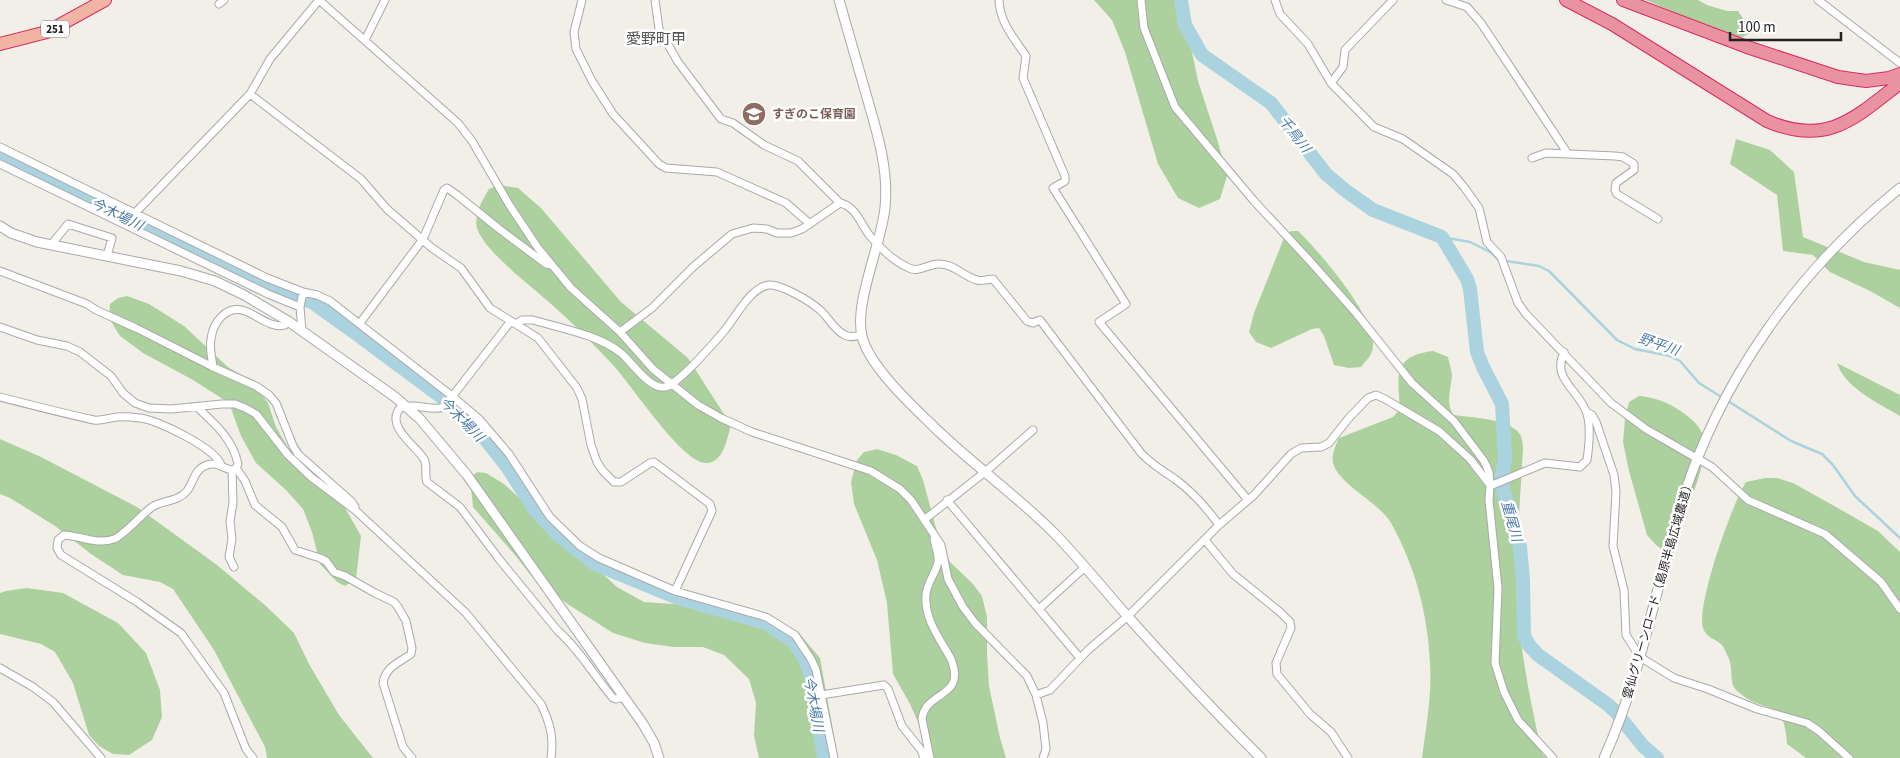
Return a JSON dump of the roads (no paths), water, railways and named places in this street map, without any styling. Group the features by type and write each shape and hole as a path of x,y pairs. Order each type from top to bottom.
{"highway":[{"name":"251","path":"0,44 47,32 105,0"},
{"path":"1566,0 1612,24 1767,121 1794,131 1808,132 1835,127 1862,112 1900,84"},
{"path":"1623,0 1747,48 1838,76 1866,81 1889,78 1900,74"}],"street":[{"path":"128,224 134,214 250,94 270,59 319,0 458,123 472,140 510,206 538,248 587,305 620,332 653,369 698,405 752,432 871,471 886,479 912,500 943,550 948,579 963,608 975,623 1027,676 1036,695 1043,723 1046,749 1043,758"},
{"path":"365,40 385,0"},
{"path":"582,0 574,32 576,49 592,81 612,114 659,164 666,168 717,172 786,203 810,224"},
{"path":"655,0 659,28 678,62 721,119 733,123 764,146 798,161 840,203 845,204 854,211 870,236 893,259 912,270 946,264 977,280 992,279 1027,321 1033,324 1040,320 1141,453 1202,502 1219,525"},
{"path":"839,0 881,147 884,166 885,208 862,306 861,335 871,358 900,392 948,441 1020,501 1056,535 1203,700 1261,758"},
{"path":"998,0 999,12 1004,25 1026,56 1022,78 1066,176 1065,181 1053,188 1126,304 1099,322 1248,500"},
{"path":"1141,0 1144,28 1175,108 1254,201 1350,307 1412,383 1454,421 1484,461 1489,472 1489,500 1498,588 1495,662 1504,692 1518,720 1553,758"},
{"path":"1274,0 1280,14 1308,44 1331,83 1374,126 1403,139 1453,174 1479,208 1487,242 1501,257 1518,303 1526,314 1611,403 1646,429 1699,456 1748,500 1825,534 1881,582 1900,609"},
{"path":"1331,83 1343,67 1344,50 1393,0"},
{"path":"1446,0 1467,7 1481,23 1568,154"},
{"path":"1818,0 1900,62"},
{"path":"250,94 360,180 387,209 432,248 461,268 490,308 538,338 577,388 583,404 591,445 597,462 614,482 621,482 654,462 710,504 712,511 675,591"},
{"path":"0,147 267,278 301,299"},
{"path":"1532,158 1546,154 1568,154 1615,156 1630,160 1634,164 1634,170 1616,183 1616,194 1658,219"},
{"path":"0,164 128,224 268,294 301,299 323,297 360,324 449,400 480,420 509,454 538,500 563,531 580,546 599,558 675,591 766,617 795,635 812,658 816,670 834,758"},
{"name":"雲仙グリーンロード（島原半島広域農道）","path":"1604,758 1622,715 1640,657 1680,507 1699,456 1727,395 1785,304 1830,252 1878,206 1900,188"},
{"path":"360,324 423,239 444,190 450,189 546,264 552,265"},
{"path":"620,332 652,308 693,267 732,234 753,228 777,233 791,233 802,230 840,203"},
{"path":"51,245 68,224 112,238 107,256"},
{"path":"0,226 10,233 37,242 181,271 215,281 244,295 288,321 405,406 420,419 467,475 624,697 654,743 659,758"},
{"path":"0,271 88,304 96,310 212,367 256,386 276,402 292,446 298,454 351,501 355,510"},
{"path":"624,697 613,698 597,680 568,640 558,631 499,559 460,507 427,482 425,462 401,434 397,412 405,406 440,408 449,400 513,322 522,320 533,320 597,339 622,354 654,385 666,387 700,357 752,294 764,286 777,286 812,304 845,335 854,337 861,335"},
{"path":"301,299 302,331"},
{"path":"212,367 210,341 221,315 228,310 243,310 275,326 285,326 288,321"},
{"path":"0,327 37,340 67,346 80,352 111,376 123,392 135,403 149,408 171,409 234,404 256,414 288,455 311,477 355,510 466,613 541,704 552,731 551,758"},
{"path":"1564,352 1560,360 1560,369 1566,382 1596,422 1614,475 1616,492 1613,546 1624,590 1626,635 1640,657 1674,678 1708,689 1757,709 1807,723 1820,731 1848,758"},
{"path":"1036,695 1050,690 1080,658 1128,616 1219,525 1248,500 1291,454 1300,448 1321,447 1329,443 1368,398 1376,395 1439,431 1470,459 1490,486"},
{"path":"0,397 96,420 117,417 151,420 172,429 205,449 215,456 221,465"},
{"path":"197,406 224,433 237,460 234,469 233,503 230,522 232,539 229,557 234,567"},
{"path":"1490,486 1545,463 1571,467 1585,464 1588,455 1589,422 1587,412"},
{"path":"924,520 985,472 1033,430"},
{"path":"253,758 246,750 224,693 181,633 61,555 57,548 58,540 64,535 88,540 116,538 140,516 159,503 179,498 186,493 197,471 202,467 212,464 234,469 245,481 255,505 282,527 295,550 326,561 334,572 346,576 374,594 394,602 402,613 409,631 411,654 390,668 385,675 383,683 403,747 412,758"},
{"path":"948,500 1080,658"},
{"path":"930,758 922,719 923,712 926,707 952,686 955,679 951,659 927,614 926,595 928,585 938,560 935,536"},
{"path":"1205,540 1234,574 1290,622 1291,628 1276,663 1277,674 1310,714 1330,732 1348,758"},
{"path":"1039,609 1085,567"},
{"path":"0,668 33,687 53,702 101,758"},
{"path":"821,695 884,685 888,689 902,726 921,750 924,758"}],"waterway":[{"name":"重尾川","path":"1181,0 1185,25 1202,55 1271,103 1326,174 1373,210 1442,237 1467,279 1470,289 1477,352 1502,404 1505,458 1502,476 1503,490 1520,546 1524,636 1538,655 1615,711 1643,746 1657,758"},
{"name":"今木場川","path":"0,157 272,289 312,302 452,405 482,435 508,468 534,509 558,535 595,564 678,598 766,623 794,642 805,659 811,676 824,758"},
{"name":"野平川","path":"1442,237 1470,242 1490,252 1499,260 1539,266 1549,271 1617,340 1635,349 1670,356 1680,361 1699,383 1723,398"},
{"name":"野平川","path":"1728,401 1791,441 1822,454 1833,465 1855,496 1900,538"}],"place":[{"name":"すぎのこ保育園","path":"754,114"}],"district":[{"name":"愛野町甲","path":"656,39"}],"water label":[{"name":"千鳥川","path":"1295,134"}]}
